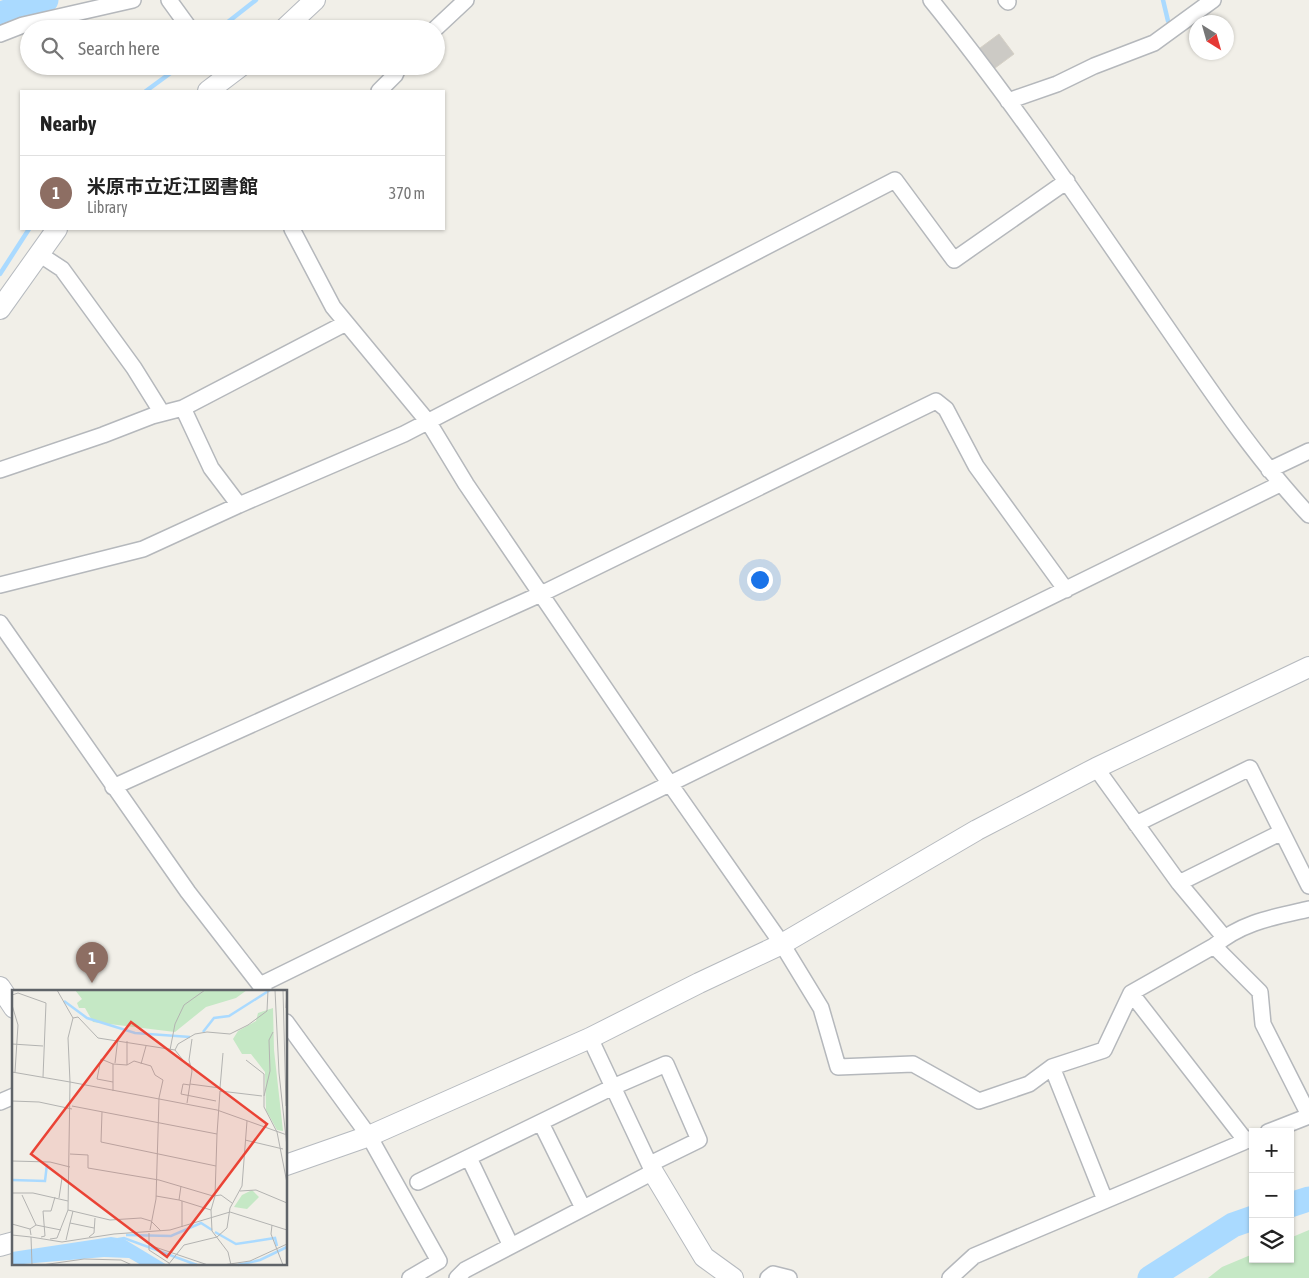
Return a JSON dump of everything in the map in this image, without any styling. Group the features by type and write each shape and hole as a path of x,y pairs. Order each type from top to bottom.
{"street":[{"path":"45,20 133,0"},
{"path":"169,0 183,20"},
{"path":"294,20 315,0"},
{"path":"445,20 466,0"},
{"path":"931,0 1067,181 1233,422 1280,484 1309,515"},
{"path":"1008,101 1057,84 1094,66 1154,43 1213,0"},
{"path":"0,34 20,26"},
{"path":"209,90 229,75"},
{"path":"380,90 395,75"},
{"path":"0,585 143,549 239,505 429,423 895,180 954,260 1067,181"},
{"path":"0,309 56,230"},
{"path":"293,230 333,307 429,423 466,484 670,784 782,944 820,1008 838,1067 913,1064 979,1101 1029,1084 1052,1067 1104,1050 1131,993 1252,922 1309,909"},
{"path":"39,254 62,269 134,368 162,413"},
{"path":"0,470 162,413 183,408 346,322"},
{"path":"114,787 541,594 936,401 946,409 976,466 1066,590"},
{"path":"183,408 211,468 239,505"},
{"path":"1269,470 1309,451"},
{"path":"0,623 188,892 262,988 670,784 1280,484"},
{"path":"288,1164 369,1136 590,1038 698,983 782,944 977,830 1096,768 1309,666"},
{"path":"1096,768 1219,942 1260,992 1263,1024 1309,1116 1278,1128"},
{"path":"1136,824 1250,768 1309,886"},
{"path":"1179,883 1282,832"},
{"path":"0,987 12,1005"},
{"path":"950,1278 974,1256 1249,1139 1131,993"},
{"path":"288,1025 369,1136 440,1261 453,1278"},
{"path":"590,1038 651,1168 704,1257 733,1278"},
{"path":"418,1182 613,1087 666,1064 699,1140 583,1208 465,1270 457,1278"},
{"path":"1052,1067 1105,1200"},
{"path":"0,1102 12,1097"},
{"path":"541,1123 583,1208"},
{"path":"468,1158 511,1246"},
{"path":"410,1278 440,1261"},
{"path":"768,1278 773,1274 789,1278"}],"green space":[{"path":"1309,1230 1309,1278 1208,1278 1222,1267 1249,1256 1249,1263 1294,1263 1294,1236"}],"building":[{"path":"999,34 1014,54 991,71 976,51"}],"waterway":[{"path":"0,14 46,0"},
{"path":"230,20 256,0"},
{"path":"1163,0 1168,21"},
{"path":"147,90 168,75"},
{"path":"0,274 28,230"},
{"path":"1294,1204 1309,1199"},
{"path":"1150,1278 1233,1225 1249,1219"}],"place":[{"name":"米原市立近江図書館","path":"92,983"}]}
